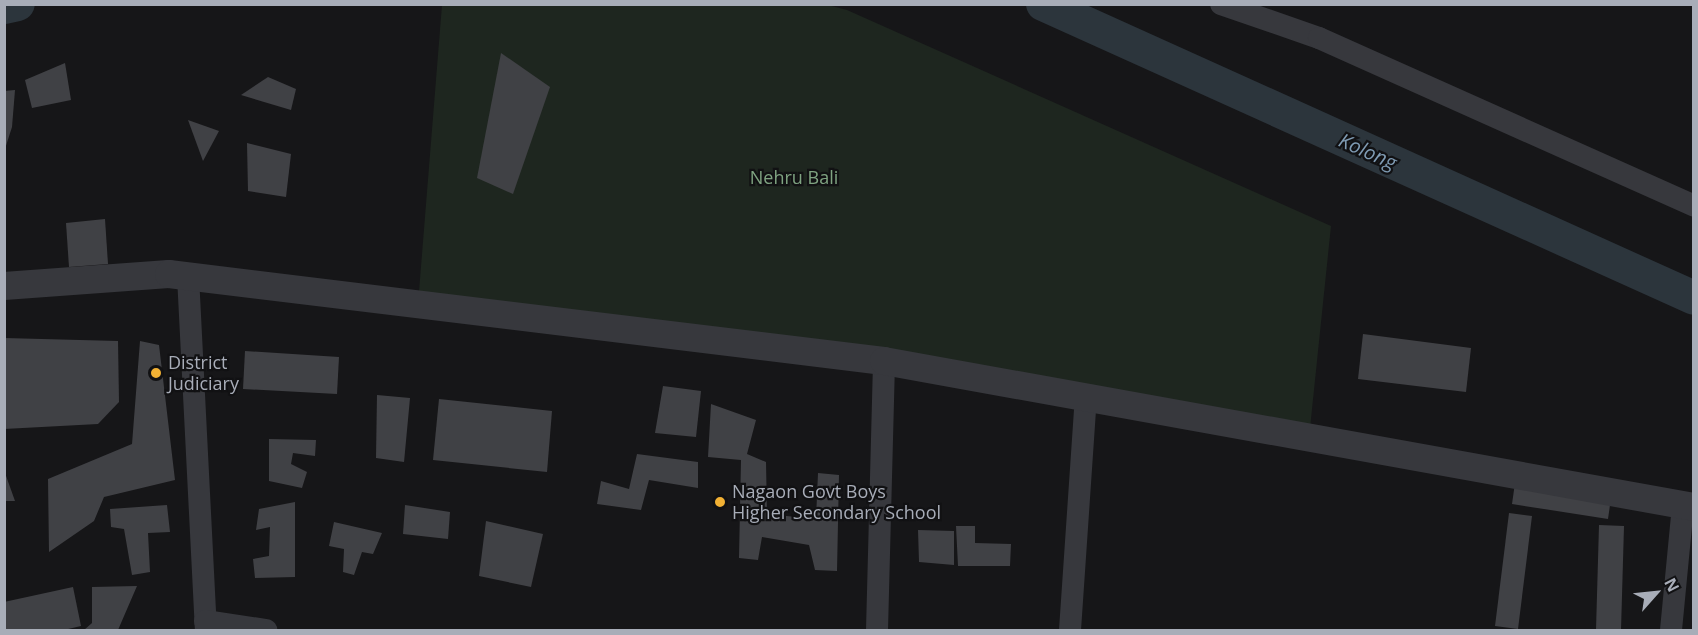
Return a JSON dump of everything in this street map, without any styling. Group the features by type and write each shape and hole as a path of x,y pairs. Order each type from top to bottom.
{"street":[{"path":"1221,4 1318,38 1694,206"},
{"path":"4,286 170,274 884,361 1688,506 1671,630"},
{"path":"189,276 205,626 266,630"},
{"path":"877,630 884,361"},
{"path":"1070,630 1086,398"}],"green space":[{"name":"Nehru Bali","path":"824,4 847,10 1331,226 1309,438 418,304 442,5"}],"building":[{"path":"501,53 550,87 513,194 477,178"},
{"path":"65,63 71,100 32,108 25,80"},
{"path":"268,77 296,89 291,110 241,95"},
{"path":"15,90 12,127 4,152 4,91"},
{"path":"188,120 219,131 203,161"},
{"path":"247,143 291,154 286,197 248,191"},
{"path":"105,219 108,264 69,267 66,223"},
{"path":"1363,334 1471,348 1466,392 1358,379"},
{"path":"4,338 118,341 119,402 98,424 4,429"},
{"path":"140,341 159,345 175,480 104,497 94,521 49,552 48,479 132,444"},
{"path":"245,351 339,357 337,394 243,389"},
{"path":"663,386 701,391 696,437 655,433"},
{"path":"377,395 410,398 404,462 376,458"},
{"path":"439,399 552,411 547,472 433,460"},
{"path":"711,404 756,420 747,454 766,462 767,514 816,519 818,473 839,475 837,571 815,570 809,545 762,537 758,560 739,558 741,460 708,457"},
{"path":"269,439 316,440 315,456 293,453 291,464 307,472 302,488 269,481"},
{"path":"637,454 698,462 698,488 649,480 641,510 597,504 601,481 629,489"},
{"path":"5,473 15,501 4,501"},
{"path":"1515,483 1611,498 1608,519 1512,504"},
{"path":"295,502 295,577 255,578 253,559 269,556 270,527 256,530 259,509"},
{"path":"167,505 170,532 148,533 150,572 132,575 124,529 111,527 110,509"},
{"path":"405,505 450,512 448,539 403,534"},
{"path":"1509,513 1532,516 1518,629 1495,626"},
{"path":"486,521 543,534 531,587 479,576"},
{"path":"334,522 382,533 373,554 362,552 354,575 343,572 344,549 329,546"},
{"path":"1599,525 1624,526 1621,630 1596,630"},
{"path":"956,526 975,526 975,543 1011,544 1010,566 958,566"},
{"path":"918,530 954,531 954,565 919,562"},
{"path":"137,586 118,630 84,630 92,623 92,587"},
{"path":"73,587 81,626 64,630 4,630 4,602"}],"waterway":[{"name":"Kolong","path":"4,7 18,4"},
{"name":"Kolong","path":"1043,4 1694,298"}],"place":[{"name":"District Judiciary","path":"156,373"},
{"name":"Nagaon Govt Boys Higher Secondary School","path":"720,502"}]}
